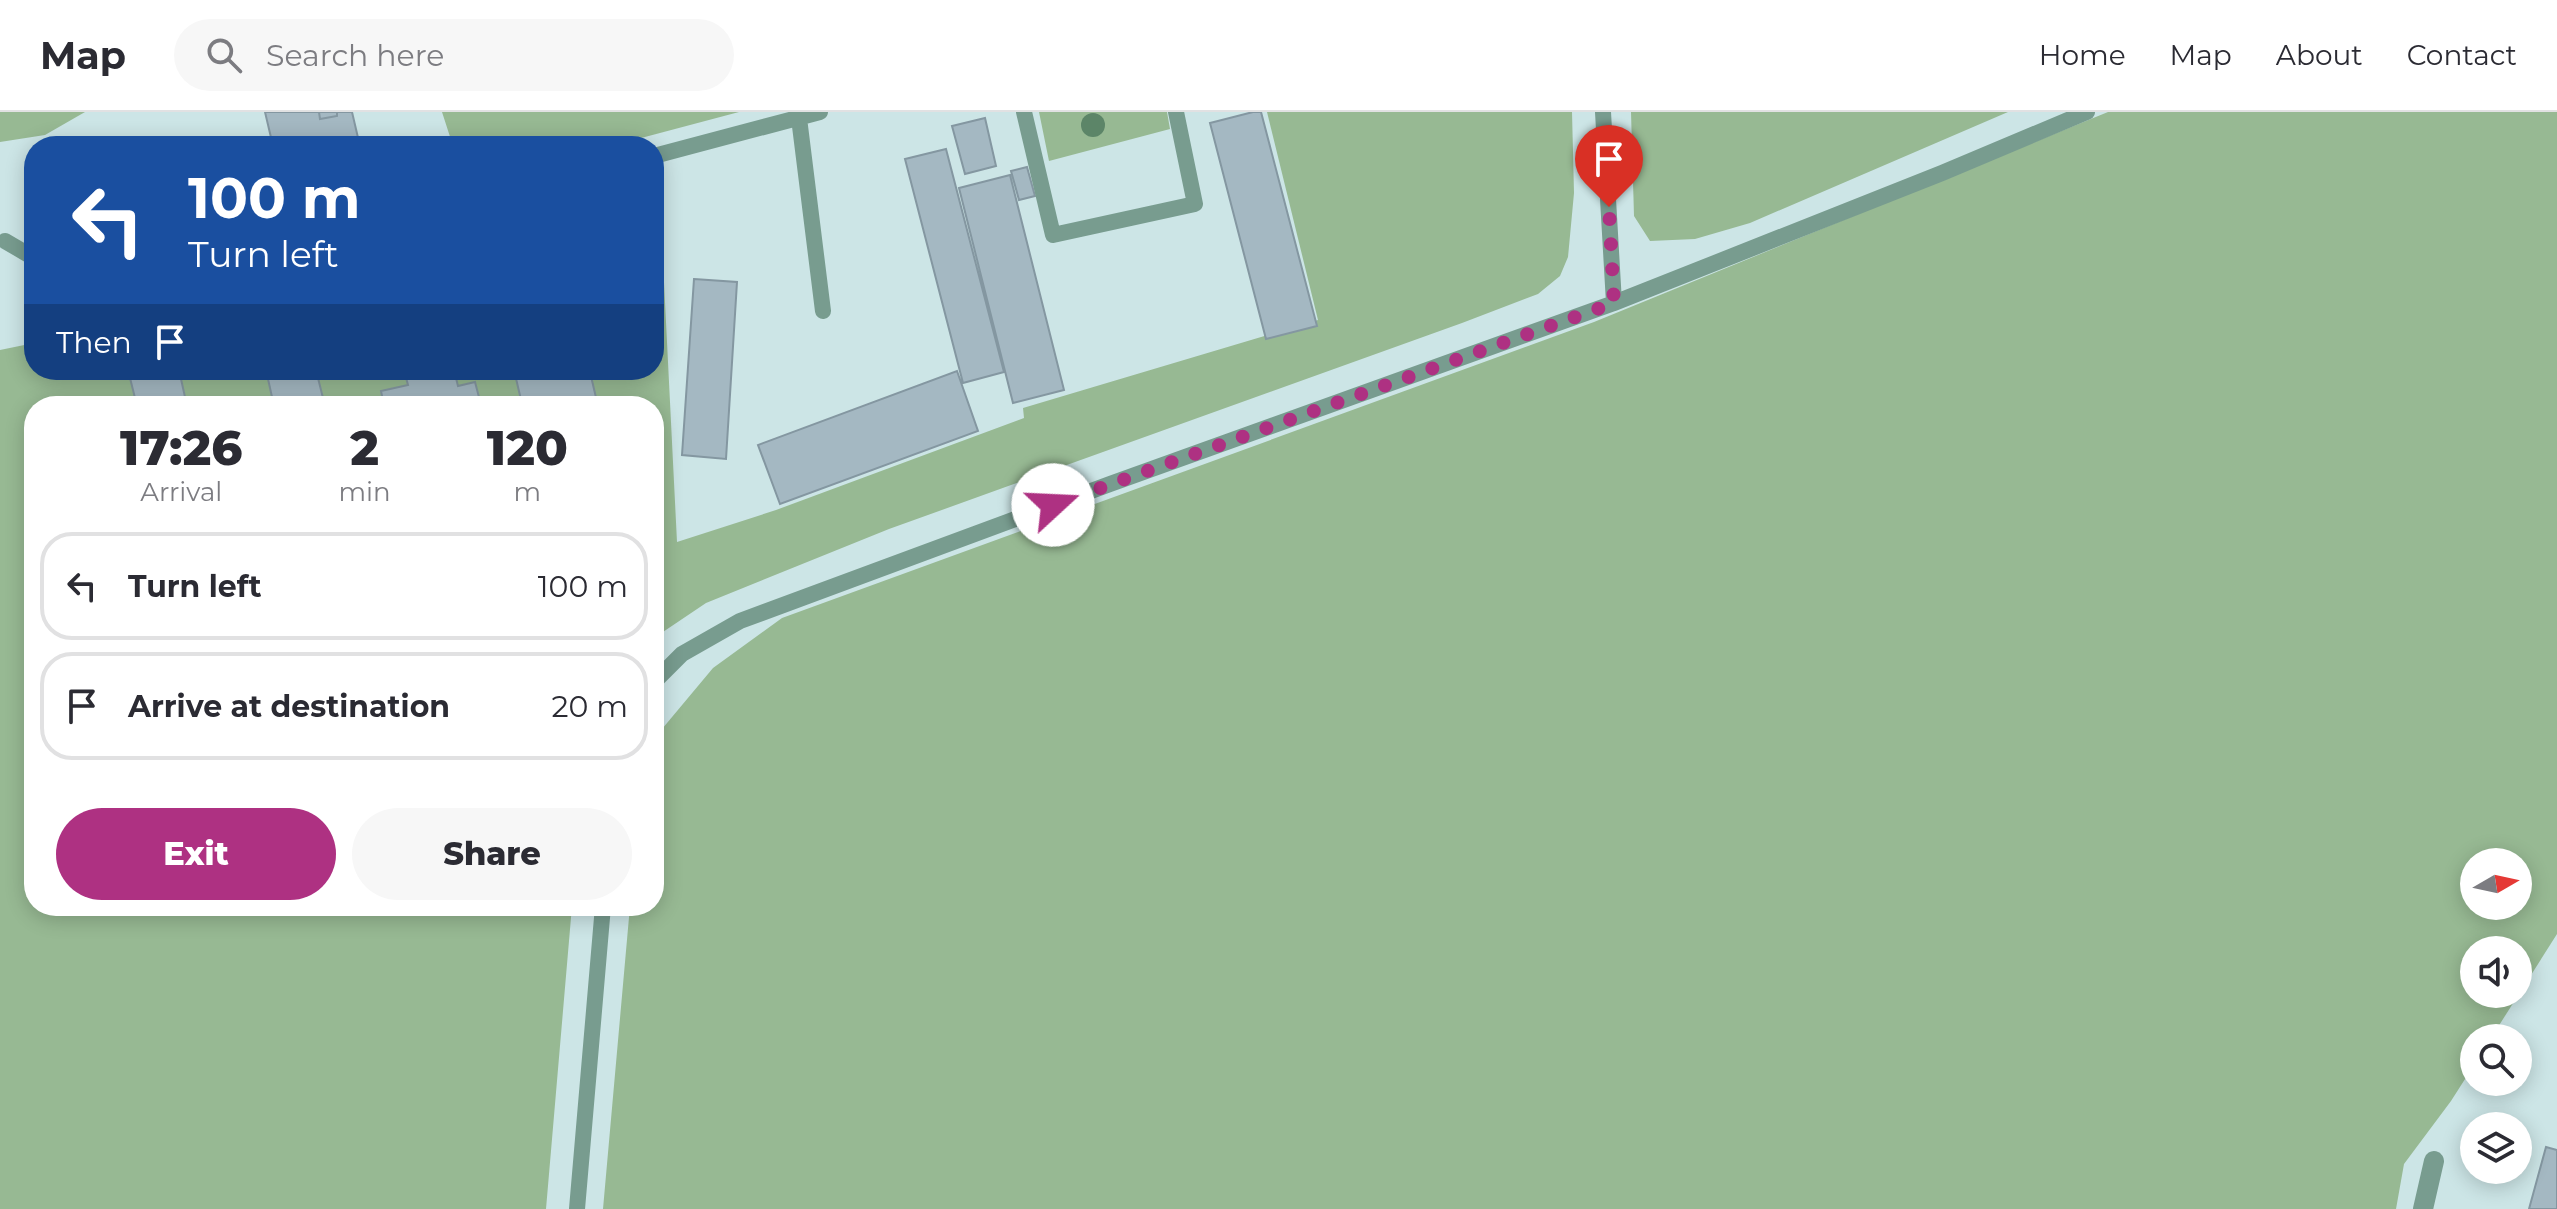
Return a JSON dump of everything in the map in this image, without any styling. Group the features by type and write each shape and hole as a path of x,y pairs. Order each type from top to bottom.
{"street":[{"path":"2423,1209 2434,1161"}],"lane":[{"path":"664,153 820,112"},
{"path":"1024,112 1053,235 1195,204 1176,112"},
{"path":"1603,112 1614,303"},
{"path":"664,672 682,654 740,621 1614,303 2087,112"},
{"path":"799,118 823,311"},
{"path":"5,241 24,252"},
{"path":"577,1209 602,916"}],"green space":[{"path":"0,112 85,112 45,135 0,142"},
{"path":"442,112 739,112 649,136 450,136"},
{"path":"1039,112 1167,112 1170,129 1049,161"},
{"path":"1267,112 1572,112 1574,193 1568,257 1560,276 1538,294 889,529 706,603 664,631 664,396 24,396 24,916 571,916 546,1209 0,1209 0,350 24,345 24,380 664,380 664,282 677,542 776,510 1024,418 1023,408 1318,320"},
{"path":"1631,112 2008,112 1750,223 1695,239 1650,241 1634,216"},
{"path":"2108,112 2557,112 2557,934 2532,973 2532,936 2460,936 2460,1008 2510,1008 2500,1024 2460,1024 2460,1087 2404,1164 2396,1209 603,1209 629,916 664,916 664,727 713,668 782,618 1594,322"}],"building":[{"path":"265,112 319,112 320,119 337,116 337,112 352,112 358,136 271,136"},
{"path":"319,112 337,112 337,116 320,119"},
{"path":"1261,112 1317,326 1266,339 1210,123"},
{"path":"985,118 996,166 965,174 952,126"},
{"path":"946,149 1004,372 963,383 905,159"},
{"path":"1027,167 1035,196 1019,200 1011,171"},
{"path":"1010,175 1064,390 1013,403 959,188"},
{"path":"694,279 737,282 726,459 682,455"},
{"path":"957,371 978,431 780,504 758,445"},
{"path":"130,380 181,380 185,396 134,396"},
{"path":"268,380 318,380 322,396 272,396"},
{"path":"407,380 456,380 458,386 475,382 479,396 382,396 381,391 408,385"},
{"path":"516,380 592,380 596,396 520,396"},
{"path":"2546,1147 2557,1150 2557,1209 2529,1209"}],"route":[{"path":"1053,505 1614,303 1609,207"}]}
